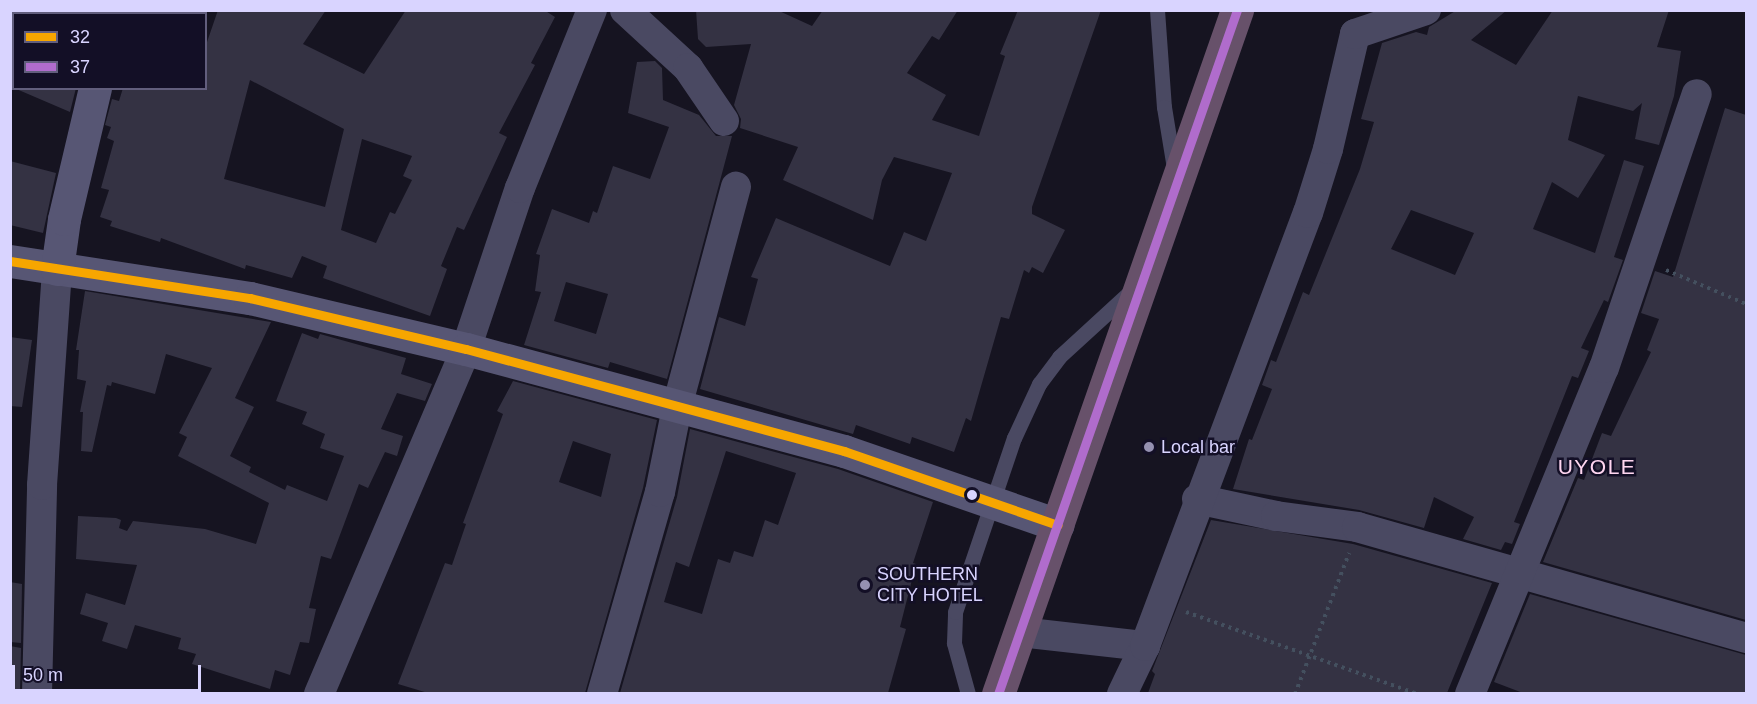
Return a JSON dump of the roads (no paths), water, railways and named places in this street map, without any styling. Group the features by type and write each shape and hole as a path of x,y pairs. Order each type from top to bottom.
{"highway":[{"path":"998,693 1237,10"}],"street":[{"path":"319,693 466,349 520,188 592,10"},
{"path":"625,10 688,68 724,121"},
{"path":"1122,693 1145,646 1197,499 1308,213 1328,149 1357,22 1426,10"},
{"path":"37,693 42,485 57,269 64,219 95,90"},
{"path":"1470,693 1604,368 1696,94"},
{"path":"602,693 660,492 678,403 736,187"},
{"path":"10,261 250,298 466,349 678,403 844,451 1058,525"},
{"path":"1197,499 1276,516 1358,527 1746,638"},
{"path":"1020,632 1145,646"}],"lane":[{"path":"1157,10 1164,107 1177,185"},
{"path":"968,693 954,643 955,612 1014,438 1039,384 1059,357 1142,281"}],"place":[{"name":"Local bar","path":"1149,447"},
{"name":"SOUTHERN CITY HOTEL","path":"865,585"}],"district":[{"name":"UYOLE","path":"1597,467"}]}
